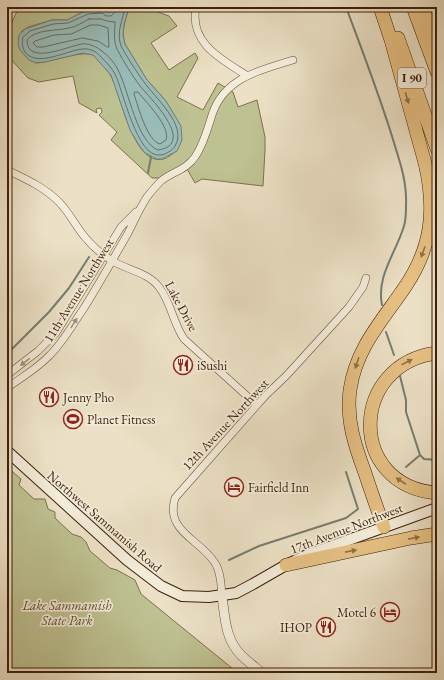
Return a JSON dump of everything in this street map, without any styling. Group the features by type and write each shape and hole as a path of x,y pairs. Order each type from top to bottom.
{"highway":[{"path":"380,7 391,40 423,156 429,182 431,200 429,230 423,252 413,274 365,344 359,357 350,390 349,408 351,431 384,527"},
{"name":"I 90","path":"386,7 401,44 437,149"},
{"name":"I 90","path":"413,7 437,72"},
{"path":"422,7 437,43"},
{"path":"437,353 427,354 405,363 387,378 381,386 372,409 370,430 375,451 388,472 398,480 411,487 421,491 437,493"},
{"path":"286,565 411,538 437,534"}],"main road":[{"name":"Northwest Sammamish Road","path":"7,451 127,560 161,586 182,596 222,596"},
{"name":"17th Avenue Northwest","path":"222,596 236,593 307,555 437,508"}],"street":[{"path":"196,7 195,15 199,35 206,45 215,55 246,75"},
{"name":"11th Avenue Northwest","path":"7,388 36,367 58,347 112,261 139,209 148,196 161,182 186,167 192,161 201,146 220,98 231,85 246,75 293,60"},
{"name":"Lake Drive","path":"7,170 39,186 51,195 67,211 84,235 104,255 112,261 146,276 156,283 166,298 179,330 184,338 257,405"},
{"name":"11th Avenue Northwest","path":"7,375 31,357 52,337 63,322 121,226 139,209"},
{"name":"12th Avenue Northwest","path":"222,596 218,568 211,557 178,526 174,519 173,503 177,493 349,307 363,287 366,278"},
{"path":"222,596 226,624 232,643 242,655 262,673"}],"green space":[{"path":"24,7 104,7 99,10 87,10 67,20 52,20 28,27 22,31 18,39 36,63 82,54 93,55 96,57 111,76 136,141 144,152 153,158 163,159 176,151 166,101 147,80 125,44 123,35 129,7 153,7 152,10 169,16 177,26 151,43 169,70 195,53 198,58 177,97 203,110 218,83 233,92 238,107 257,100 265,137 263,186 202,179 195,183 186,167 167,178 152,178 111,140 117,132 99,115 102,112 101,108 96,109 97,113 79,103 73,76 39,82 28,78 7,55 7,34 16,13"},
{"name":"Lake Sammamish State Park","path":"7,467 21,479 19,485 34,499 45,499 48,509 55,512 55,518 72,534 81,537 86,542 90,551 110,568 117,570 135,580 141,594 238,673 7,673"}],"water":[{"path":"104,7 107,12 110,12 112,7 129,7 124,25 123,35 125,44 147,80 166,101 181,126 182,140 177,151 162,159 157,159 145,153 139,145 130,130 111,75 93,55 83,53 36,63 29,60 20,50 18,45 19,35 25,29 52,20 67,20 87,10 99,10"}],"waterway":[{"path":"346,7 390,128 406,190 405,224 384,274 381,294 382,305"},
{"path":"148,173 151,157"},
{"path":"7,354 49,312 69,288 89,257"},
{"path":"386,332 394,355"},
{"path":"400,376 406,400 406,412 420,455 424,459 437,460"},
{"path":"406,467 420,455"},
{"path":"229,560 259,546 346,518 358,509 346,472"}],"place":[{"name":"iSushi","path":"183,365"},
{"name":"Jenny Pho","path":"49,397"},
{"name":"Planet Fitness","path":"73,419"},
{"name":"Fairfield Inn","path":"234,487"},
{"name":"Motel 6","path":"390,612"},
{"name":"IHOP","path":"326,627"}]}
